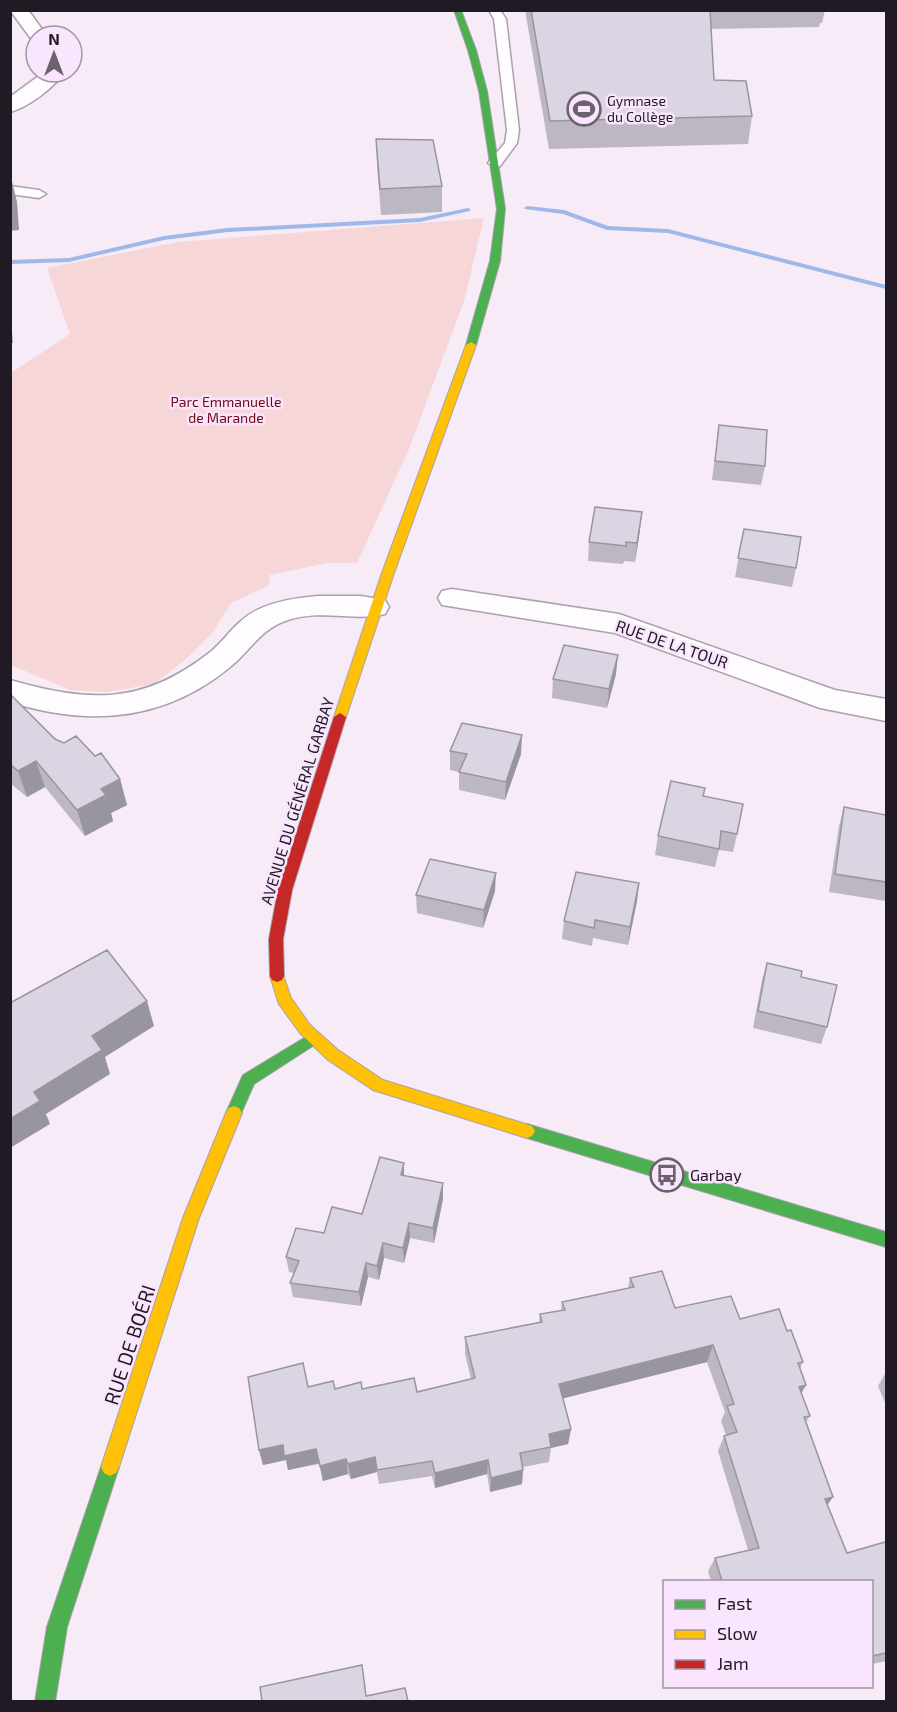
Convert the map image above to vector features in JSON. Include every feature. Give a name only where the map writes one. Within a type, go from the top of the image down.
[{"type":"main road","name":"AVENUE DU GÉNÉRAL GARBAY","points":[[459,12],[482,82],[495,163],[501,218],[496,261],[464,366],[375,607],[282,901],[277,935],[277,983],[286,1006],[314,1038],[340,1062],[378,1085],[886,1240]]},
{"type":"main road","name":"RUE DE BOÉRI","points":[[45,1701],[57,1627],[191,1218],[248,1080],[314,1038]]},
{"type":"street","points":[[18,10],[29,24]]},
{"type":"street","points":[[10,106],[43,84]]},
{"type":"street","name":"RUE DE LA TOUR","points":[[452,598],[619,624],[831,700],[886,710]]},
{"type":"street","points":[[10,690],[57,703],[96,709],[145,701],[185,685],[221,659],[260,620],[279,612],[306,606],[341,603],[375,607]]},
{"type":"lane","points":[[494,10],[500,19],[513,130],[511,143],[495,163]]},
{"type":"lane","points":[[10,190],[39,194]]},
{"type":"green space","name":"Parc Emmanuelle de Marande","points":[[484,218],[464,301],[409,449],[357,563],[327,563],[270,575],[268,586],[231,603],[213,632],[186,659],[154,684],[107,692],[70,690],[11,665],[11,373],[70,334],[47,268],[178,242]]},
{"type":"building","points":[[531,10],[710,10],[714,80],[746,81],[752,116],[550,121]]},
{"type":"building","points":[[376,139],[433,140],[442,186],[380,189]]},
{"type":"building","points":[[10,177],[13,205],[10,205]]},
{"type":"building","points":[[719,425],[767,430],[765,466],[715,461]]},
{"type":"building","points":[[595,507],[642,512],[637,543],[626,542],[626,546],[589,542]]},
{"type":"building","points":[[744,529],[801,537],[796,568],[738,558]]},
{"type":"building","points":[[564,645],[618,655],[609,689],[553,679]]},
{"type":"building","points":[[10,694],[55,739],[64,743],[76,736],[95,756],[101,753],[120,779],[101,789],[106,795],[77,810],[36,761],[18,771],[10,764]]},
{"type":"building","points":[[462,723],[522,735],[506,782],[459,772],[467,754],[450,751]]},
{"type":"building","points":[[671,781],[705,788],[703,796],[743,804],[737,834],[721,831],[719,849],[658,836]]},
{"type":"building","points":[[844,807],[886,815],[886,882],[835,874]]},
{"type":"building","points":[[430,859],[496,873],[484,910],[416,895]]},
{"type":"building","points":[[576,872],[639,883],[630,927],[595,920],[594,928],[564,921]]},
{"type":"building","points":[[107,950],[147,1001],[92,1036],[102,1050],[34,1092],[40,1101],[10,1119],[10,1003]]},
{"type":"building","points":[[767,963],[802,971],[801,977],[837,985],[827,1027],[758,1011]]},
{"type":"building","points":[[380,1157],[404,1163],[401,1175],[443,1183],[433,1228],[409,1223],[403,1248],[383,1243],[377,1266],[366,1263],[359,1292],[290,1283],[299,1261],[286,1257],[296,1228],[324,1233],[332,1207],[362,1214]]},
{"type":"building","points":[[662,1271],[675,1308],[731,1296],[740,1319],[779,1309],[787,1331],[791,1330],[803,1362],[798,1363],[806,1385],[799,1387],[810,1416],[804,1417],[833,1497],[825,1499],[847,1553],[885,1542],[886,1545],[886,1653],[873,1656],[873,1580],[722,1580],[715,1558],[759,1548],[724,1436],[737,1432],[727,1406],[734,1404],[713,1345],[559,1384],[571,1429],[549,1434],[551,1447],[520,1453],[523,1470],[491,1478],[488,1460],[435,1473],[432,1461],[377,1470],[375,1457],[348,1464],[346,1459],[320,1466],[316,1449],[284,1456],[283,1445],[259,1450],[248,1377],[303,1363],[308,1387],[333,1381],[335,1389],[361,1382],[362,1389],[414,1378],[417,1392],[475,1378],[465,1337],[542,1322],[540,1314],[565,1310],[562,1302],[634,1287],[630,1278]]},
{"type":"building","points":[[362,1665],[366,1696],[405,1688],[408,1701],[262,1701],[260,1687]]},
{"type":"waterway","points":[[527,208],[564,212],[607,228],[668,231],[886,287]]},
{"type":"waterway","points":[[10,262],[69,260],[164,238],[228,230],[420,220],[468,210]]},
{"type":"traffic: fast","points":[[457,10],[472,50],[483,91],[501,209],[495,261],[471,345]]},
{"type":"traffic: fast","points":[[234,1113],[248,1080],[314,1038]]},
{"type":"traffic: fast","points":[[527,1131],[886,1240]]},
{"type":"traffic: fast","points":[[45,1702],[57,1627],[110,1467]]},
{"type":"traffic: slow","points":[[340,717],[388,573],[471,345]]},
{"type":"traffic: slow","points":[[277,976],[284,1000],[305,1029],[333,1055],[378,1085],[527,1131]]},
{"type":"traffic: slow","points":[[110,1467],[191,1218],[234,1113]]},
{"type":"traffic: jam","points":[[277,976],[276,939],[285,890],[340,717]]},
{"type":"place","name":"Gymnase du Collège","points":[[584,109]]},
{"type":"place","name":"Garbay","points":[[667,1175]]}]
